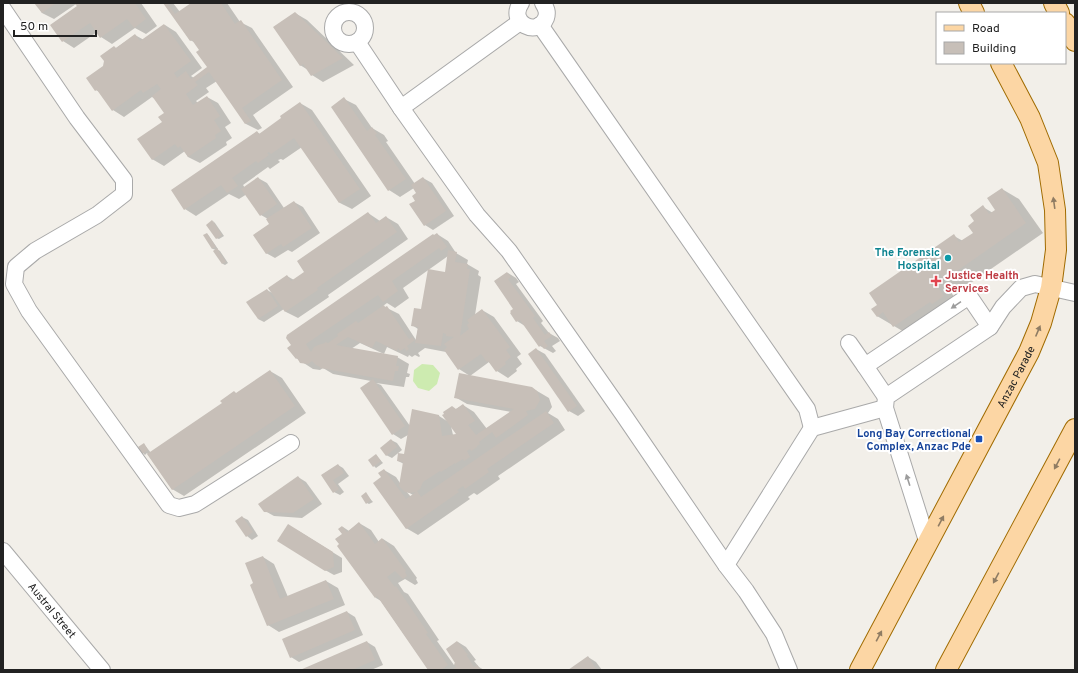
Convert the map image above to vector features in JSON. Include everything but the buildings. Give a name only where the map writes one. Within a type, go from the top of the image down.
[{"type":"main road","points":[[969,3],[974,12]]},
{"type":"main road","points":[[1054,3],[1058,12]]},
{"type":"main road","points":[[1066,25],[1075,41]]},
{"type":"main road","name":"Anzac Parade","points":[[860,670],[1029,352],[1041,323],[1051,288],[1056,250],[1055,210],[1048,163],[1030,118],[1002,64]]},
{"type":"main road","points":[[946,670],[1075,429]]},
{"type":"street","points":[[520,3],[517,13],[520,22],[533,28],[540,25],[547,16],[547,10],[543,3]]},
{"type":"street","points":[[3,9],[77,118],[124,180],[124,194],[97,215],[35,252],[16,267],[14,284],[29,311],[169,505],[179,508],[196,504],[291,443]]},
{"type":"street","points":[[339,9],[345,13],[355,13],[362,20],[364,24],[364,34],[357,42],[341,42],[334,34],[334,23],[339,9]]},
{"type":"street","points":[[401,108],[520,22]]},
{"type":"street","points":[[540,25],[807,409],[812,428]]},
{"type":"street","points":[[357,42],[401,108],[477,215],[509,251],[628,421],[726,565],[746,591],[774,634],[789,670]]},
{"type":"street","points":[[726,565],[812,428],[886,403],[990,327],[1003,307],[1021,288],[1035,284],[1075,293]]},
{"type":"street","points":[[865,366],[969,296],[990,327]]},
{"type":"street","points":[[849,343],[865,366],[886,403],[928,544]]},
{"type":"street","name":"Austral Street","points":[[3,551],[102,670]]},
{"type":"green space","points":[[422,364],[433,365],[440,373],[437,384],[429,391],[418,388],[413,381],[414,370]]},
{"type":"place","name":"The Forensic Hospital","points":[[948,258]]},
{"type":"place","name":"Justice Health Services","points":[[936,281]]},
{"type":"place","name":"Long Bay Correctional Complex, Anzac Pde","points":[[979,439]]}]
